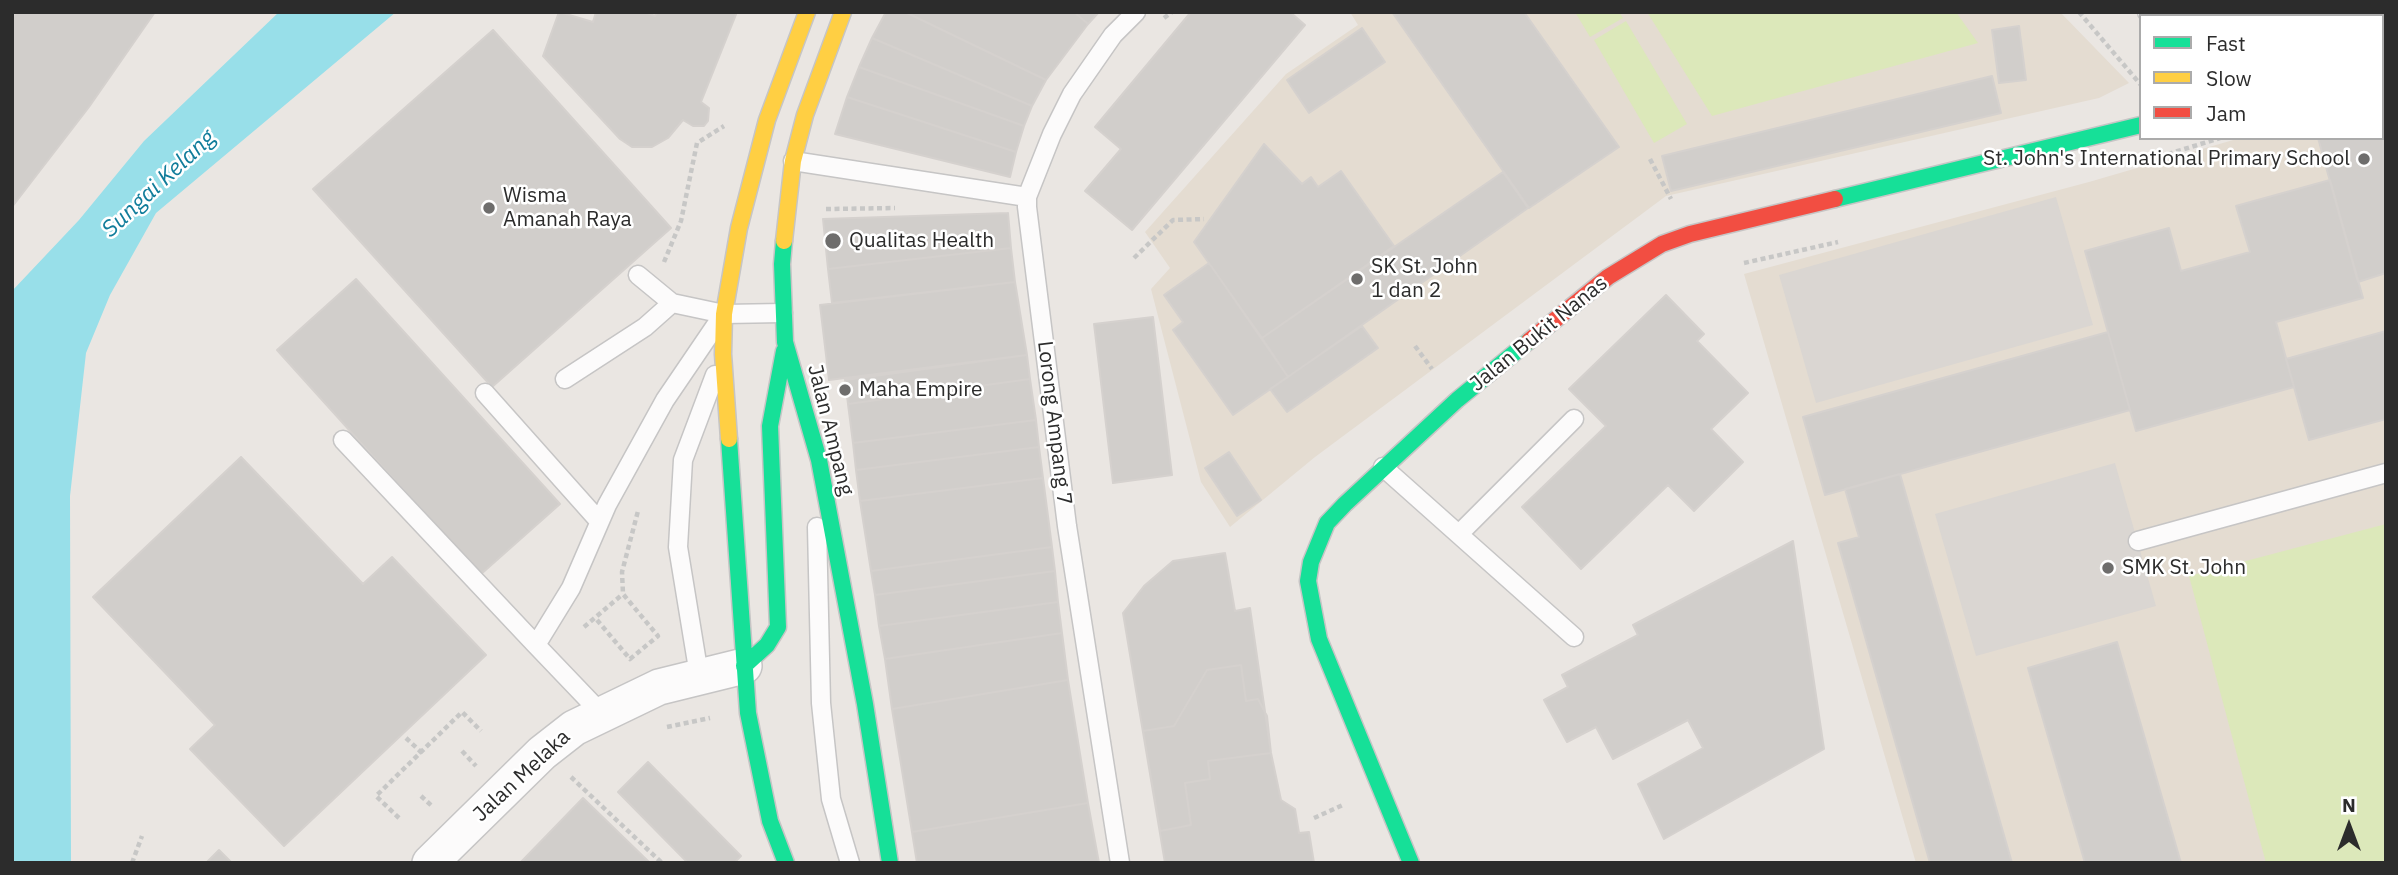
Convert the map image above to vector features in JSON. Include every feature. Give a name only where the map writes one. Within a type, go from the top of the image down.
[{"type":"street","points":[[786,863],[770,821],[755,758],[744,666],[723,354],[724,314],[739,228],[767,120],[807,12]]},
{"type":"street","name":"Jalan Ampang","points":[[843,12],[809,103],[793,161],[782,264],[783,313],[785,342],[819,460],[865,704],[890,863]]},
{"type":"street","name":"Jalan Bukit Nanas","points":[[1411,863],[1319,639],[1308,581],[1317,542],[1327,523],[1383,467],[1457,400],[1608,277],[1662,244],[1690,234],[2139,125]]},
{"type":"street","points":[[744,666],[767,645],[778,627],[770,426],[785,342]]},
{"type":"street","name":"Jalan Melaka","points":[[430,863],[542,753],[574,728],[659,687],[744,666]]},
{"type":"lane","name":"Lorong Ampang 7","points":[[1120,863],[1104,813],[1027,197],[1052,134],[1073,93],[1113,35],[1136,12]]},
{"type":"lane","points":[[793,161],[1027,197]]},
{"type":"lane","points":[[638,275],[672,303],[724,314],[783,313]]},
{"type":"lane","points":[[565,379],[645,327],[672,303]]},
{"type":"lane","points":[[536,645],[570,589],[599,521],[665,400],[724,314]]},
{"type":"lane","points":[[699,675],[678,547],[683,460],[723,354]]},
{"type":"lane","points":[[485,393],[599,521]]},
{"type":"lane","points":[[1459,534],[1574,419]]},
{"type":"lane","points":[[343,440],[601,713]]},
{"type":"lane","points":[[819,460],[816,572],[821,703],[831,799],[850,863]]},
{"type":"lane","points":[[1383,467],[1574,637]]},
{"type":"lane","points":[[2138,541],[2386,473]]},
{"type":"path","points":[[2079,12],[2139,83]]},
{"type":"path","points":[[653,289],[681,221],[697,143],[726,125]]},
{"type":"path","points":[[1650,159],[1677,209]]},
{"type":"path","points":[[1134,258],[1173,220],[1204,219]]},
{"type":"path","points":[[584,627],[597,620],[623,594],[658,636],[630,659],[597,620]]},
{"type":"path","points":[[398,818],[376,796],[462,712],[481,731]]},
{"type":"path","points":[[406,738],[422,753]]},
{"type":"path","points":[[542,753],[662,863]]},
{"type":"path","points":[[132,863],[142,836]]},
{"type":"shaded area","name":"SK St. John 1 dan 2","points":[[1350,12],[2060,12],[2129,83],[2099,98],[1666,196],[1315,457],[1230,527],[1201,482],[1151,289],[1170,268],[1145,232],[1286,74],[1358,25]]},
{"type":"shaded area","name":"SMK St. John","points":[[2384,86],[2386,863],[1916,863],[1744,274],[2089,182],[2233,140],[2384,140]]},
{"type":"shaded area","points":[[2056,197],[2093,325],[1816,403],[1779,275]]},
{"type":"shaded area","points":[[2115,463],[2156,606],[1976,656],[1935,514]]},
{"type":"green space","points":[[1575,12],[1619,12],[1623,18],[1590,37]]},
{"type":"green space","points":[[1647,12],[1956,12],[1978,43],[1712,116]]},
{"type":"green space","points":[[1626,21],[1687,124],[1654,143],[1594,40]]},
{"type":"green space","points":[[2386,524],[2386,863],[2266,863],[2189,576]]},
{"type":"water","name":"Sungai Kelang","points":[[279,12],[396,12],[156,213],[110,295],[86,353],[70,496],[71,863],[12,863],[12,291],[79,220],[144,141]]},
{"type":"building","points":[[17,12],[155,12],[89,107],[12,207],[12,19]]},
{"type":"building","points":[[559,12],[593,22],[596,12],[645,12],[655,16],[657,12],[737,12],[701,102],[709,108],[708,121],[704,126],[693,126],[683,120],[668,138],[652,147],[632,147],[620,139],[543,56]]},
{"type":"building","points":[[886,12],[905,12],[1046,80],[1032,106],[872,38]]},
{"type":"building","points":[[905,12],[1074,12],[1088,24],[1046,80]]},
{"type":"building","points":[[1074,12],[1099,12],[1088,24]]},
{"type":"building","points":[[1191,12],[1290,12],[1305,25],[1132,230],[1085,191],[1121,149],[1095,127]]},
{"type":"building","points":[[1392,12],[1524,12],[1619,147],[1529,208]]},
{"type":"building","points":[[2019,26],[2026,80],[1999,83],[1992,30]]},
{"type":"building","points":[[1362,28],[1385,62],[1309,113],[1287,80]]},
{"type":"building","points":[[493,30],[671,228],[492,387],[313,189]]},
{"type":"building","points":[[872,38],[1032,106],[1024,126],[859,67]]},
{"type":"building","points":[[859,67],[1024,126],[1016,152],[847,97]]},
{"type":"building","points":[[1992,76],[2001,113],[1671,191],[1662,156]]},
{"type":"building","points":[[847,97],[1016,152],[1010,177],[835,134]]},
{"type":"building","points":[[2384,112],[2386,273],[2358,282],[2319,140],[2384,140]]},
{"type":"building","points":[[1264,144],[1302,184],[1311,177],[1318,187],[1341,171],[1394,246],[1262,338],[1194,242]]},
{"type":"building","points":[[1503,172],[1528,208],[1288,377],[1262,338]]},
{"type":"building","points":[[2330,180],[2363,298],[2276,322],[2294,387],[2136,431],[2085,251],[2169,228],[2181,271],[2250,252],[2236,206]]},
{"type":"building","points":[[1008,213],[1011,248],[828,269],[823,219]]},
{"type":"building","points":[[1011,248],[1015,282],[832,303],[828,269]]},
{"type":"building","points":[[1209,263],[1288,377],[1233,415],[1173,330],[1183,322],[1164,295]]},
{"type":"building","points":[[356,279],[560,504],[480,575],[277,350]]},
{"type":"building","points":[[1015,282],[1027,355],[829,380],[820,305]]},
{"type":"building","points":[[1666,295],[1704,334],[1697,341],[1748,393],[1711,429],[1743,462],[1694,511],[1668,485],[1581,569],[1522,507],[1606,426],[1569,389]]},
{"type":"building","points":[[1153,317],[1172,475],[1113,483],[1094,324]]},
{"type":"building","points":[[1362,326],[1378,348],[1287,412],[1270,389]]},
{"type":"building","points":[[2386,331],[2386,419],[2309,440],[2286,359]]},
{"type":"building","points":[[2108,332],[2130,410],[1825,495],[1803,417]]},
{"type":"building","points":[[1027,355],[1030,379],[848,404],[845,380]]},
{"type":"building","points":[[1030,379],[1036,420],[853,443],[848,404]]},
{"type":"building","points":[[1036,420],[1039,447],[856,470],[853,443]]},
{"type":"building","points":[[1039,447],[1043,478],[860,501],[856,470]]},
{"type":"building","points":[[1229,452],[1261,500],[1237,516],[1205,468]]},
{"type":"building","points":[[241,457],[363,584],[392,557],[486,655],[284,846],[190,749],[215,725],[93,597]]},
{"type":"building","points":[[1900,474],[2012,863],[1930,863],[1838,543],[1859,537],[1845,489]]},
{"type":"building","points":[[1043,478],[1052,547],[871,571],[860,501]]},
{"type":"building","points":[[1793,541],[1824,749],[1664,839],[1638,784],[1703,748],[1688,720],[1613,759],[1596,727],[1567,742],[1544,700],[1568,687],[1562,675],[1638,635],[1633,625]]},
{"type":"building","points":[[1052,547],[1055,571],[875,595],[871,571]]},
{"type":"building","points":[[1225,553],[1235,611],[1250,608],[1271,753],[1281,800],[1295,809],[1299,833],[1309,832],[1314,863],[1165,863],[1123,613],[1144,586],[1173,561]]},
{"type":"building","points":[[1055,571],[1058,602],[879,626],[875,595]]},
{"type":"building","points":[[1058,602],[1062,633],[885,659],[879,626]]},
{"type":"building","points":[[1062,633],[1068,680],[892,709],[885,659]]},
{"type":"building","points":[[2117,642],[2181,863],[2085,863],[2028,668]]},
{"type":"building","points":[[1241,665],[1246,701],[1258,699],[1267,716],[1271,753],[1208,761],[1210,779],[1185,783],[1191,825],[1160,831],[1143,731],[1174,726],[1207,670]]},
{"type":"building","points":[[1241,665],[1246,701],[1258,699],[1267,716],[1271,753],[1208,761],[1210,779],[1185,783],[1191,825],[1160,831],[1143,731],[1174,726],[1207,670]]},
{"type":"building","points":[[1068,680],[1088,803],[912,832],[892,709]]},
{"type":"building","points":[[648,762],[741,856],[734,863],[688,863],[618,792]]},
{"type":"building","points":[[583,798],[650,863],[520,863]]},
{"type":"building","points":[[1088,803],[1099,863],[917,863],[912,832]]},
{"type":"building","points":[[219,850],[232,863],[206,863]]},
{"type":"traffic: fast","points":[[1835,199],[2139,125]]},
{"type":"traffic: fast","points":[[784,241],[782,264],[785,342],[819,460],[865,704],[890,863]]},
{"type":"traffic: fast","points":[[1411,863],[1319,639],[1308,581],[1311,562],[1327,523],[1345,504],[1457,400],[1529,341]]},
{"type":"traffic: fast","points":[[744,666],[767,645],[778,627],[770,426],[784,351]]},
{"type":"traffic: fast","points":[[729,439],[748,713],[770,821],[786,863]]},
{"type":"traffic: slow","points":[[729,439],[723,354],[724,314],[739,228],[767,120],[807,12]]},
{"type":"traffic: slow","points":[[784,241],[793,161],[805,115],[843,12]]},
{"type":"traffic: jam","points":[[1529,341],[1608,277],[1662,244],[1690,234],[1835,199]]},
{"type":"place","name":"St. John's International Primary School","points":[[2364,159]]},
{"type":"place","name":"Wisma Amanah Raya","points":[[489,208]]},
{"type":"place","name":"Qualitas Health","points":[[833,241]]},
{"type":"place","name":"SK St. John 1 dan 2","points":[[1357,279]]},
{"type":"place","name":"Maha Empire","points":[[845,390]]},
{"type":"place","name":"SMK St. John","points":[[2108,568]]}]
